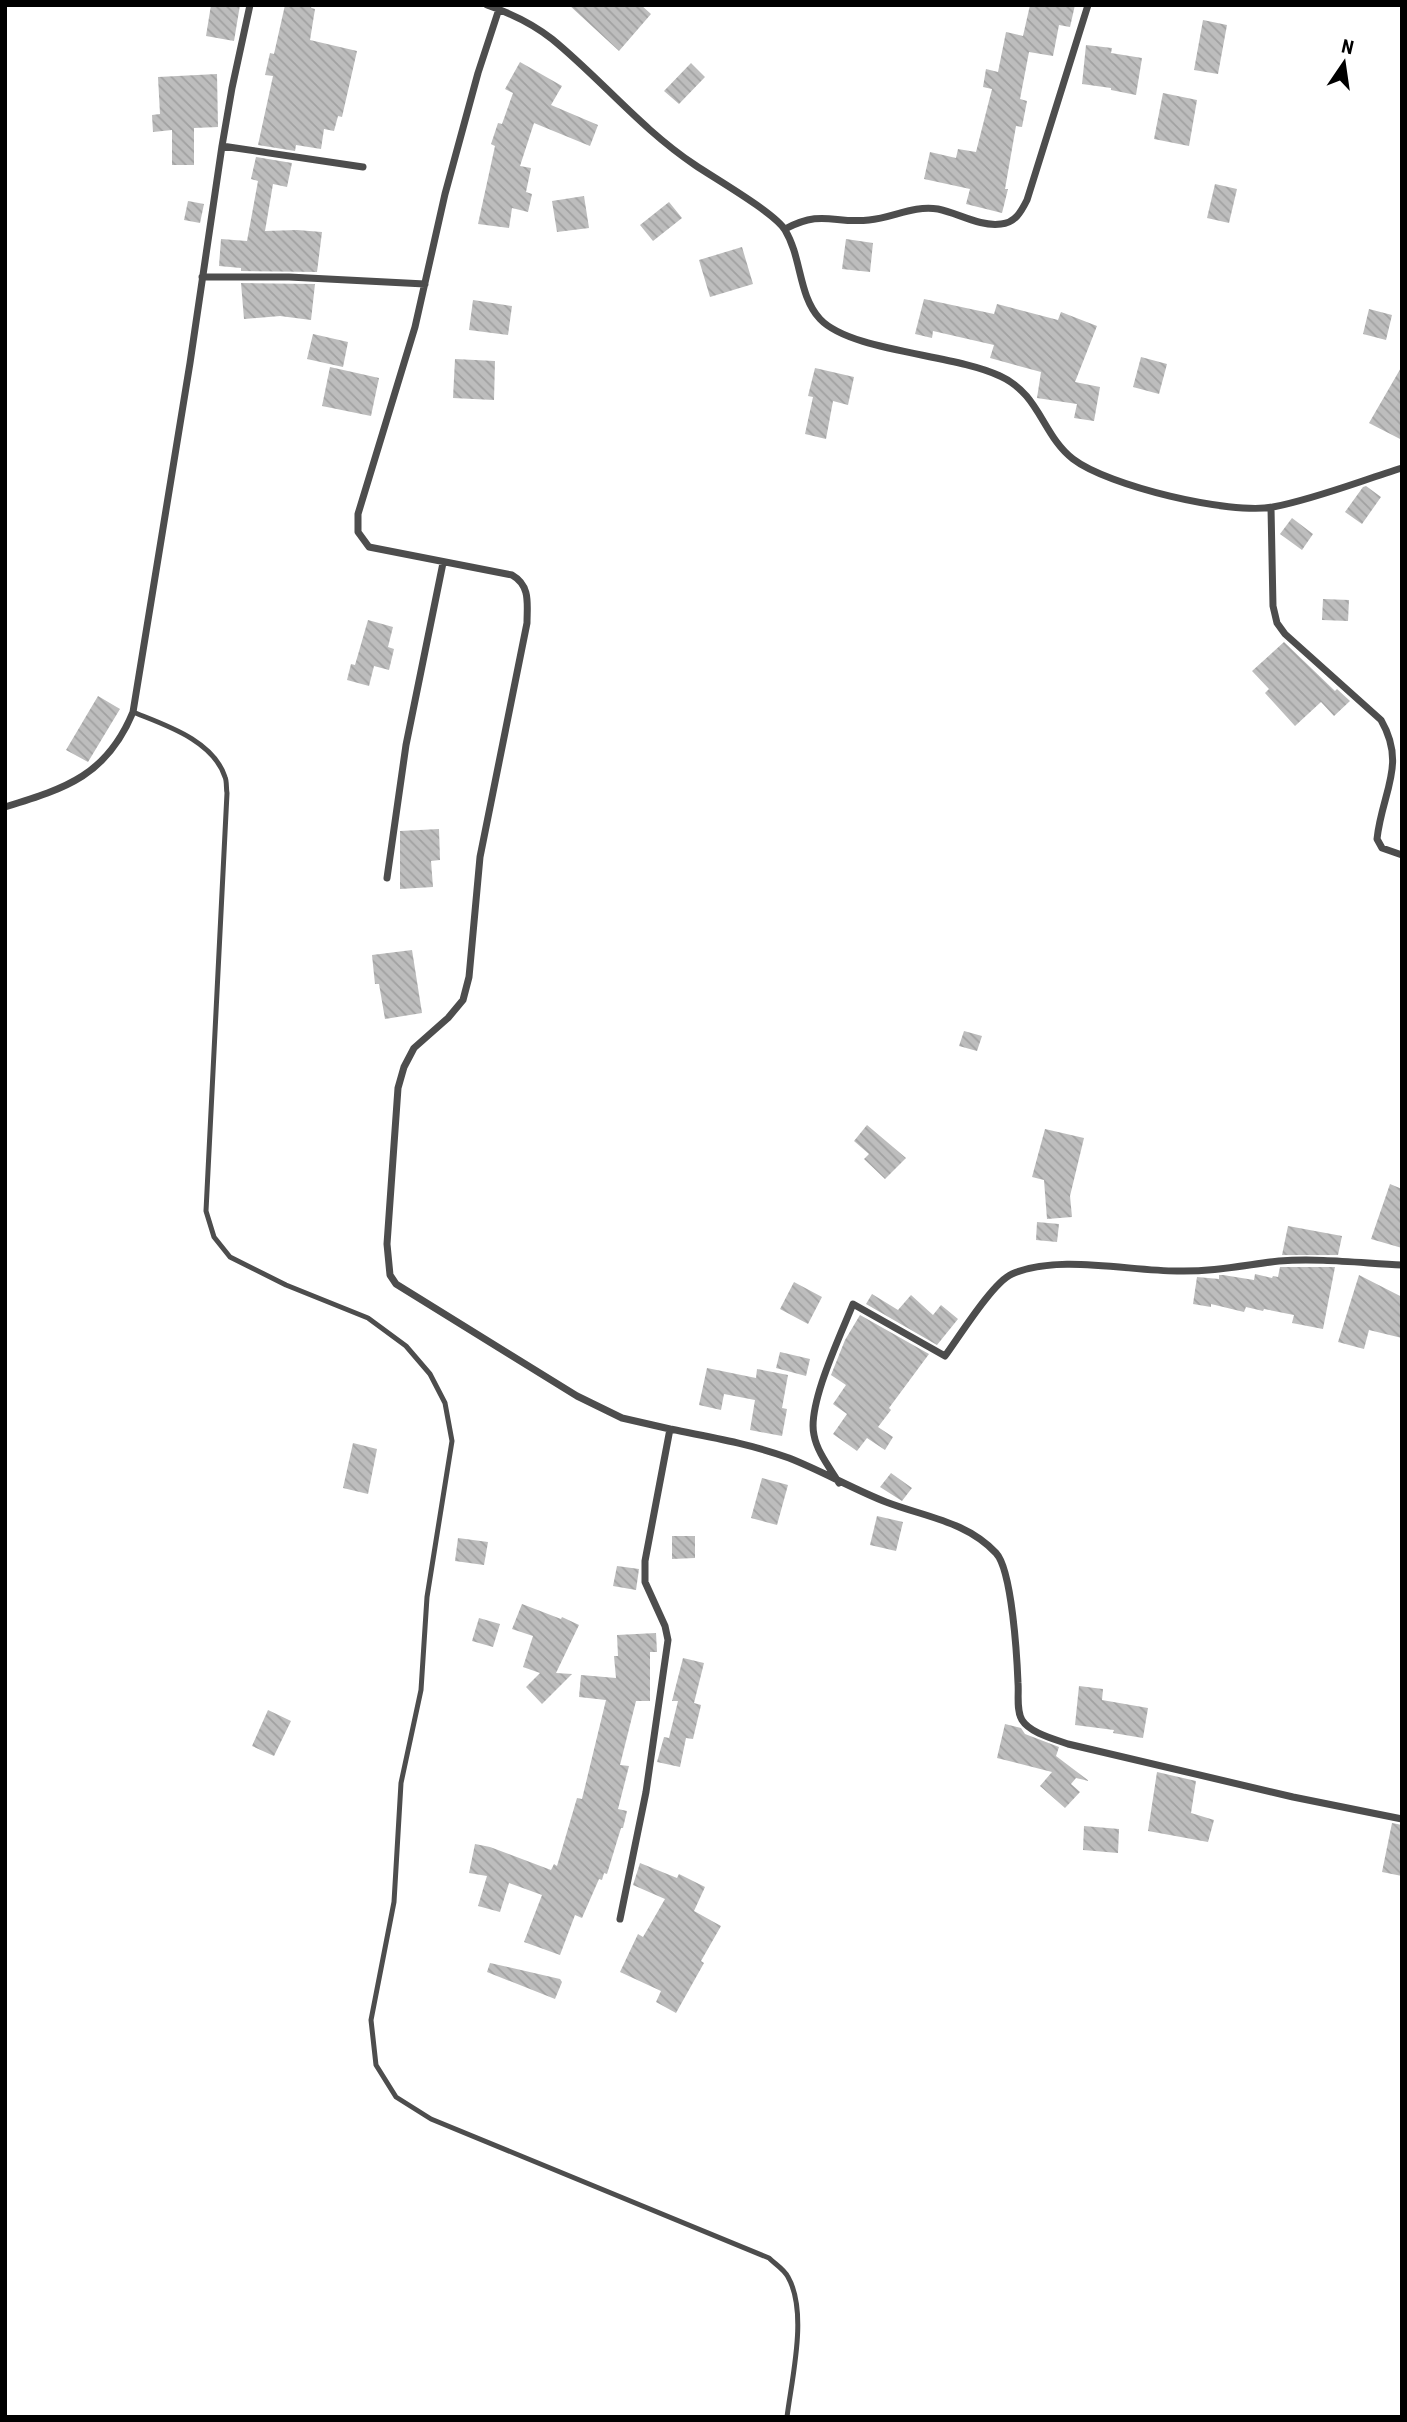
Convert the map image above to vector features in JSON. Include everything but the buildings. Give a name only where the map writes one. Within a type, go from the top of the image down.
[{"type":"street","points":[[5,807],[63,787],[97,766],[112,752],[124,734],[133,712],[222,146],[250,5]]},
{"type":"street","points":[[487,5],[528,23],[551,38],[645,128],[681,156],[761,209],[785,229],[797,259],[805,292],[822,321],[840,332],[886,347],[973,365],[1002,376],[1032,399],[1059,443],[1074,459],[1100,472],[1185,500],[1245,509],[1271,508],[1402,468]]},
{"type":"street","points":[[785,229],[802,220],[819,217],[866,221],[924,208],[1001,224],[1019,215],[1027,200],[1088,5]]},
{"type":"street","points":[[499,9],[470,100],[415,327],[358,514],[358,532],[369,547],[512,575],[520,580],[527,592],[527,623],[480,857],[469,977],[463,1000],[448,1018],[414,1048],[404,1067],[398,1088],[387,1244],[390,1275],[396,1284],[405,1290],[577,1396],[622,1418],[747,1444],[790,1459],[890,1504],[948,1522],[975,1534],[999,1555],[1008,1584],[1017,1661],[1019,1713],[1022,1722],[1034,1730],[1068,1744],[1293,1797],[1402,1819]]},
{"type":"street","points":[[222,146],[363,167]]},
{"type":"street","points":[[202,277],[289,277],[425,284]]},
{"type":"street","points":[[1271,508],[1273,606],[1277,623],[1285,634],[1381,720],[1393,734],[1399,765],[1377,839],[1382,848],[1402,855]]},
{"type":"street","points":[[387,878],[406,745],[443,563]]},
{"type":"street","points":[[839,1483],[818,1448],[813,1433],[813,1412],[853,1304],[945,1356],[997,1285],[1010,1274],[1032,1268],[1054,1265],[1098,1266],[1176,1272],[1216,1270],[1280,1261],[1402,1265]]},
{"type":"street","points":[[620,1919],[646,1792],[665,1673],[668,1640],[665,1626],[645,1582],[645,1561],[670,1429]]},
{"type":"lane","points":[[133,712],[184,733],[209,752],[225,777],[227,793],[206,1211],[214,1237],[230,1257],[253,1270],[368,1318],[406,1346],[430,1374],[444,1403],[452,1441],[427,1597],[421,1690],[401,1783],[394,1902],[371,2020],[376,2065],[396,2097],[431,2119],[769,2258],[787,2274],[796,2293],[799,2319],[787,2417]]}]
